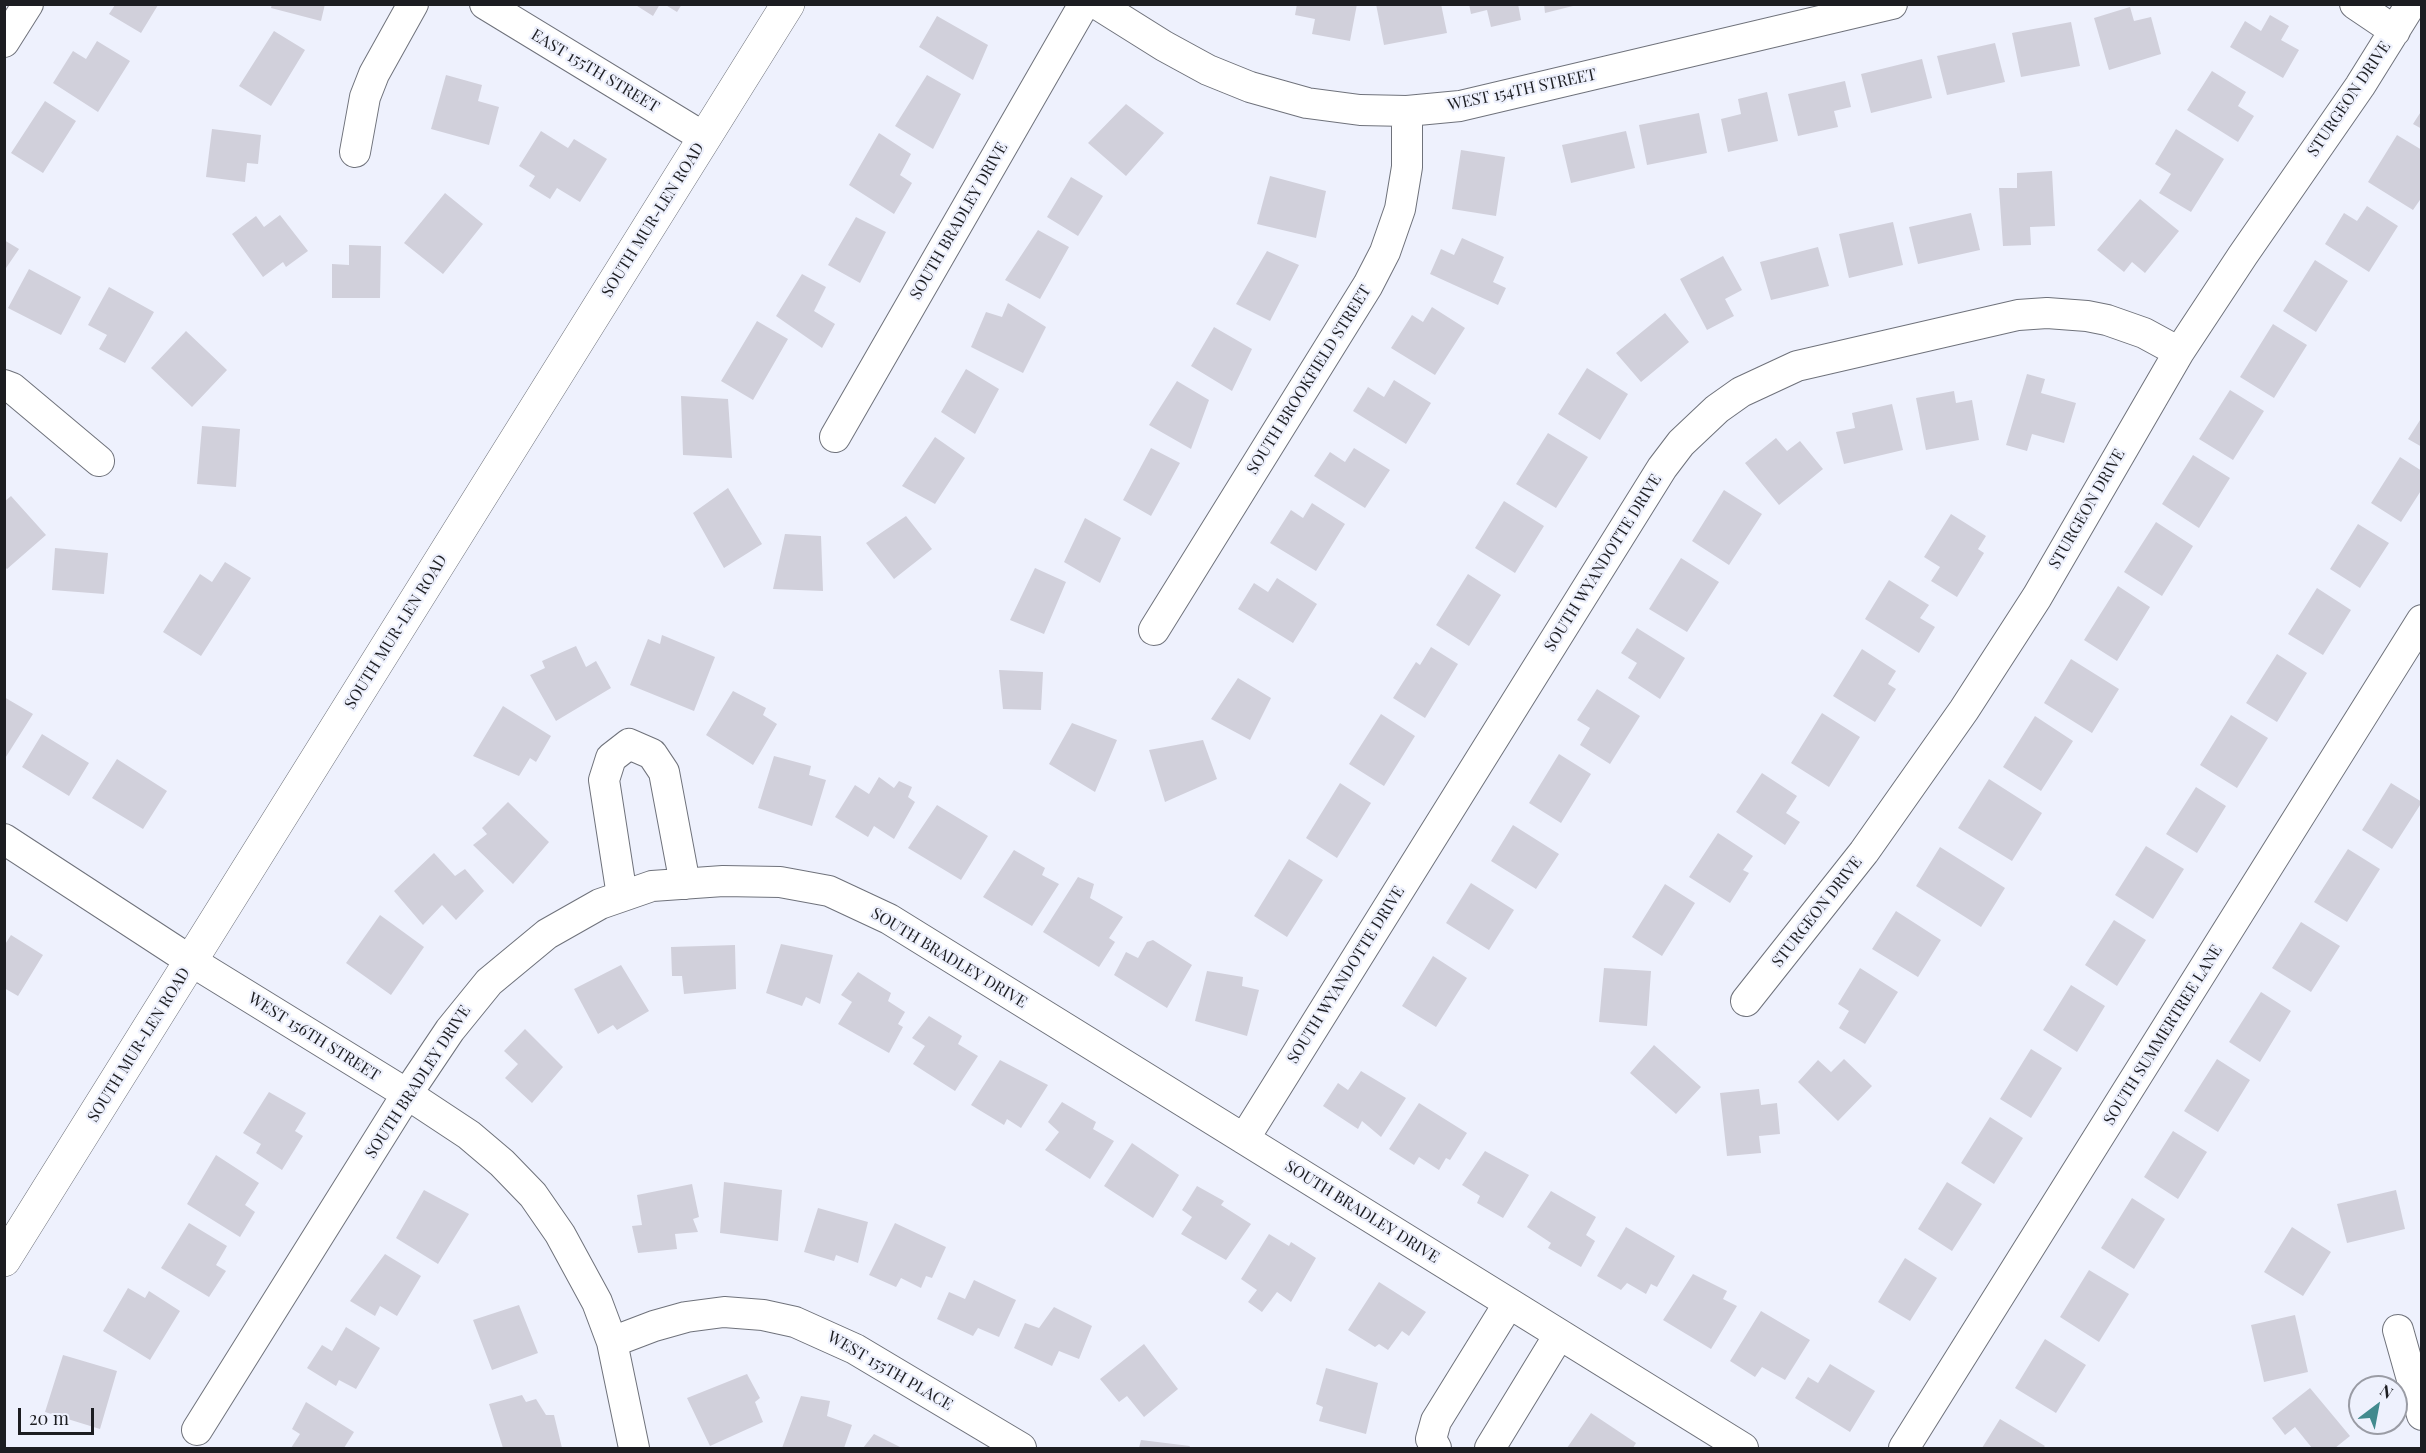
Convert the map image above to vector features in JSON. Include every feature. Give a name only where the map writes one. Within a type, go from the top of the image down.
[{"type":"main road","name":"SOUTH MUR-LEN ROAD","points":[[4,1260],[788,4]]},
{"type":"street","points":[[4,42],[28,4]]},
{"type":"street","points":[[355,152],[365,98],[374,74],[413,4]]},
{"type":"street","name":"EAST 155TH STREET","points":[[485,4],[705,138]]},
{"type":"street","name":"SOUTH BRADLEY DRIVE","points":[[835,437],[1084,4]]},
{"type":"street","name":"WEST 154TH STREET","points":[[1097,4],[1199,65],[1250,87],[1307,103],[1360,110],[1407,111],[1460,106],[1892,4]]},
{"type":"street","points":[[2355,4],[2395,30]]},
{"type":"street","name":"STURGEON DRIVE","points":[[1746,1001],[1864,852],[1964,710],[2037,597],[2179,352],[2360,86],[2412,4]]},
{"type":"street","name":"SOUTH BROOKFIELD STREET","points":[[1154,630],[1368,285],[1385,252],[1401,208],[1407,167],[1407,111]]},
{"type":"street","name":"SOUTH WYANDOTTE DRIVE","points":[[1244,1139],[1662,468],[1681,443],[1717,409],[1741,392],[1797,366],[2018,315],[2047,312],[2087,315],[2144,333],[2179,352]]},
{"type":"street","points":[[4,385],[12,388],[99,461]]},
{"type":"street","name":"SOUTH SUMMERTREE LANE","points":[[1904,1449],[2421,620]]},
{"type":"street","points":[[622,896],[604,780],[611,758],[629,744],[652,754],[664,772],[685,884]]},
{"type":"street","name":"WEST 156TH STREET","points":[[4,839],[191,961],[407,1094],[469,1135],[533,1195],[560,1234],[591,1292],[612,1342],[634,1449]]},
{"type":"street","name":"SOUTH BRADLEY DRIVE","points":[[197,1430],[407,1094],[450,1030],[489,982],[547,934],[600,904],[652,886],[723,881],[780,882],[829,891],[889,919],[1743,1449]]},
{"type":"street","points":[[1436,1449],[1431,1438],[1436,1421],[1509,1303]]},
{"type":"street","name":"WEST 155TH PLACE","points":[[612,1342],[686,1317],[724,1312],[763,1315],[795,1322],[855,1349],[1021,1449]]},
{"type":"street","points":[[2398,1330],[2421,1415]]},
{"type":"street","points":[[1490,1449],[1559,1335]]},
{"type":"building","points":[[272,4],[325,4],[321,21],[271,8]]},
{"type":"building","points":[[634,4],[660,4],[653,16]]},
{"type":"building","points":[[664,4],[682,4],[677,12]]},
{"type":"building","points":[[1297,4],[1357,4],[1350,41],[1312,34],[1315,19],[1295,15]]},
{"type":"building","points":[[1376,4],[1441,4],[1447,33],[1384,45]]},
{"type":"building","points":[[1469,4],[1518,4],[1521,20],[1491,27],[1487,10],[1471,14]]},
{"type":"building","points":[[1544,4],[1577,4],[1577,5],[1545,13]]},
{"type":"building","points":[[115,5],[158,5],[141,33],[109,14]]},
{"type":"building","points":[[2130,7],[2134,21],[2151,17],[2161,54],[2109,70],[2094,18]]},
{"type":"building","points":[[2270,15],[2289,26],[2281,40],[2299,50],[2283,78],[2230,47],[2245,21],[2261,31]]},
{"type":"building","points":[[937,16],[988,45],[973,80],[919,47]]},
{"type":"building","points":[[2071,22],[2080,66],[2021,77],[2012,33]]},
{"type":"building","points":[[274,31],[305,50],[271,106],[239,86]]},
{"type":"building","points":[[97,41],[130,61],[98,112],[53,83],[73,51],[86,59]]},
{"type":"building","points":[[1995,43],[2005,82],[1947,95],[1937,56]]},
{"type":"building","points":[[1922,59],[1932,98],[1871,113],[1861,74]]},
{"type":"building","points":[[2212,71],[2246,92],[2238,106],[2254,116],[2238,142],[2187,110]]},
{"type":"building","points":[[446,75],[482,85],[478,101],[499,107],[489,145],[431,129]]},
{"type":"building","points":[[927,75],[961,94],[933,149],[895,126]]},
{"type":"building","points":[[1845,81],[1851,107],[1834,111],[1838,127],[1798,136],[1788,94]]},
{"type":"building","points":[[1767,92],[1778,141],[1728,152],[1721,119],[1741,114],[1738,99]]},
{"type":"building","points":[[45,101],[76,121],[43,173],[11,153]]},
{"type":"building","points":[[1126,104],[1164,133],[1126,176],[1088,143]]},
{"type":"building","points":[[2422,110],[2422,129],[2413,124]]},
{"type":"building","points":[[1699,113],[1707,153],[1647,165],[1639,125]]},
{"type":"building","points":[[212,129],[261,135],[258,164],[247,163],[245,182],[206,177]]},
{"type":"building","points":[[2176,129],[2224,159],[2191,212],[2159,193],[2171,174],[2155,164]]},
{"type":"building","points":[[541,131],[568,148],[574,139],[607,159],[580,202],[557,188],[550,199],[529,186],[535,176],[519,166]]},
{"type":"building","points":[[1626,131],[1635,168],[1571,183],[1562,145]]},
{"type":"building","points":[[879,133],[911,154],[900,175],[912,183],[894,214],[849,185]]},
{"type":"building","points":[[2397,135],[2422,150],[2422,197],[2413,210],[2368,182]]},
{"type":"building","points":[[1461,150],[1505,157],[1496,216],[1452,209]]},
{"type":"building","points":[[2052,171],[2055,226],[2030,227],[2031,245],[2003,246],[1999,188],[2017,188],[2017,173]]},
{"type":"building","points":[[1270,176],[1326,191],[1316,238],[1257,224]]},
{"type":"building","points":[[1071,177],[1103,196],[1078,236],[1047,217]]},
{"type":"building","points":[[445,193],[483,224],[443,274],[404,243]]},
{"type":"building","points":[[2140,199],[2179,231],[2145,273],[2132,262],[2124,272],[2097,250]]},
{"type":"building","points":[[2367,206],[2398,226],[2369,272],[2325,244],[2344,213],[2357,221]]},
{"type":"building","points":[[1971,213],[1980,250],[1918,264],[1909,227]]},
{"type":"building","points":[[280,215],[308,251],[286,267],[283,262],[263,277],[232,234],[256,216],[264,227]]},
{"type":"building","points":[[856,217],[886,232],[860,283],[828,265]]},
{"type":"building","points":[[1893,222],[1903,265],[1849,278],[1839,234]]},
{"type":"building","points":[[1038,230],[1069,247],[1040,299],[1005,280]]},
{"type":"building","points":[[1462,238],[1504,257],[1493,282],[1506,288],[1498,305],[1430,274],[1441,249],[1454,255]]},
{"type":"building","points":[[4,240],[19,249],[4,271]]},
{"type":"building","points":[[349,245],[381,246],[380,298],[332,298],[332,264],[349,265]]},
{"type":"building","points":[[1818,247],[1829,286],[1771,300],[1760,262]]},
{"type":"building","points":[[1267,251],[1299,265],[1270,321],[1236,304]]},
{"type":"building","points":[[1723,256],[1742,290],[1725,299],[1734,316],[1707,330],[1680,279]]},
{"type":"building","points":[[2315,260],[2348,281],[2316,332],[2283,311]]},
{"type":"building","points":[[29,269],[81,297],[61,335],[8,308]]},
{"type":"building","points":[[802,274],[826,287],[814,311],[835,324],[822,348],[776,316]]},
{"type":"building","points":[[109,287],[154,312],[125,363],[99,349],[107,335],[88,325]]},
{"type":"building","points":[[1008,303],[1046,327],[1023,373],[971,347],[986,312],[1002,317]]},
{"type":"building","points":[[1432,307],[1465,328],[1435,375],[1391,348],[1412,315],[1423,322]]},
{"type":"building","points":[[1665,313],[1689,342],[1641,382],[1616,353]]},
{"type":"building","points":[[757,321],[788,339],[753,400],[721,381]]},
{"type":"building","points":[[2273,324],[2307,345],[2274,398],[2240,377]]},
{"type":"building","points":[[1214,327],[1252,349],[1232,391],[1191,366]]},
{"type":"building","points":[[186,331],[227,370],[192,407],[151,368]]},
{"type":"building","points":[[1587,368],[1628,394],[1600,440],[1558,414]]},
{"type":"building","points":[[966,369],[999,389],[975,434],[941,412]]},
{"type":"building","points":[[2027,374],[2045,379],[2041,393],[2076,403],[2064,443],[2032,434],[2027,451],[2006,445]]},
{"type":"building","points":[[1394,380],[1431,403],[1406,444],[1353,411],[1368,387],[1384,397]]},
{"type":"building","points":[[1177,381],[1209,400],[1191,449],[1149,425]]},
{"type":"building","points":[[2230,390],[2264,411],[2233,460],[2199,439]]},
{"type":"building","points":[[1954,391],[1956,403],[1972,400],[1979,440],[1926,450],[1916,398]]},
{"type":"building","points":[[681,396],[728,399],[732,458],[683,455]]},
{"type":"building","points":[[1892,404],[1903,450],[1844,464],[1836,432],[1855,428],[1852,413]]},
{"type":"building","points":[[2422,417],[2422,447],[2408,439]]},
{"type":"building","points":[[202,426],[240,429],[236,487],[197,484]]},
{"type":"building","points":[[1548,433],[1588,457],[1556,508],[1516,484]]},
{"type":"building","points":[[935,437],[965,458],[935,504],[902,486]]},
{"type":"building","points":[[1776,438],[1787,451],[1800,441],[1823,469],[1779,505],[1745,463]]},
{"type":"building","points":[[1151,448],[1180,463],[1151,516],[1123,500]]},
{"type":"building","points":[[1354,448],[1390,470],[1365,508],[1314,476],[1330,452],[1345,462]]},
{"type":"building","points":[[2193,455],[2230,478],[2199,528],[2162,504]]},
{"type":"building","points":[[2400,457],[2422,471],[2422,489],[2401,522],[2371,503]]},
{"type":"building","points":[[728,488],[762,544],[724,568],[693,513]]},
{"type":"building","points":[[1724,490],[1762,514],[1729,565],[1692,541]]},
{"type":"building","points":[[11,496],[46,535],[7,569],[4,566],[4,502]]},
{"type":"building","points":[[1504,501],[1544,526],[1515,573],[1475,548]]},
{"type":"building","points":[[1312,503],[1345,524],[1316,571],[1270,543],[1291,510],[1303,518]]},
{"type":"building","points":[[1951,514],[1986,536],[1978,549],[1984,553],[1957,597],[1931,581],[1940,567],[1924,557]]},
{"type":"building","points":[[906,516],[932,549],[894,579],[866,543]]},
{"type":"building","points":[[1085,518],[1121,538],[1100,583],[1064,562]]},
{"type":"building","points":[[2156,522],[2193,546],[2162,596],[2124,572]]},
{"type":"building","points":[[2358,524],[2389,543],[2360,588],[2330,569]]},
{"type":"building","points":[[785,534],[821,536],[823,591],[773,589]]},
{"type":"building","points":[[55,548],[108,553],[104,594],[52,590]]},
{"type":"building","points":[[1681,558],[1719,582],[1687,632],[1649,609]]},
{"type":"building","points":[[225,562],[251,578],[201,656],[163,632],[200,574],[212,582]]},
{"type":"building","points":[[1035,568],[1066,582],[1044,634],[1010,620]]},
{"type":"building","points":[[1468,574],[1501,595],[1469,646],[1436,625]]},
{"type":"building","points":[[1277,578],[1317,604],[1293,643],[1238,609],[1254,583],[1268,592]]},
{"type":"building","points":[[1889,580],[1929,605],[1920,618],[1935,627],[1919,653],[1865,619]]},
{"type":"building","points":[[2118,586],[2150,607],[2117,661],[2084,640]]},
{"type":"building","points":[[2317,588],[2351,610],[2323,655],[2288,634]]},
{"type":"building","points":[[1637,628],[1685,658],[1660,699],[1628,678],[1637,663],[1621,653]]},
{"type":"building","points":[[662,635],[715,657],[694,711],[630,685],[648,639],[660,644]]},
{"type":"building","points":[[576,646],[586,667],[596,661],[611,688],[556,721],[530,675],[545,668],[542,661]]},
{"type":"building","points":[[1431,647],[1458,664],[1425,718],[1393,698],[1416,662],[1420,665]]},
{"type":"building","points":[[1862,649],[1896,671],[1888,684],[1896,689],[1875,722],[1833,696]]},
{"type":"building","points":[[2277,654],[2307,673],[2277,722],[2246,703]]},
{"type":"building","points":[[2071,659],[2119,689],[2092,733],[2044,703]]},
{"type":"building","points":[[999,670],[1043,672],[1041,710],[1003,709]]},
{"type":"building","points":[[1238,678],[1271,698],[1250,740],[1211,719]]},
{"type":"building","points":[[1597,689],[1640,716],[1610,764],[1580,745],[1590,728],[1577,720]]},
{"type":"building","points":[[733,691],[766,708],[763,715],[777,724],[753,765],[706,735]]},
{"type":"building","points":[[4,697],[33,714],[4,760]]},
{"type":"building","points":[[503,706],[551,736],[536,762],[530,758],[519,776],[473,756]]},
{"type":"building","points":[[1822,713],[1860,737],[1829,787],[1791,763]]},
{"type":"building","points":[[1381,714],[1415,736],[1384,786],[1349,764]]},
{"type":"building","points":[[2231,715],[2268,738],[2237,788],[2200,765]]},
{"type":"building","points":[[2035,716],[2073,741],[2041,791],[2003,767]]},
{"type":"building","points":[[1072,723],[1117,740],[1095,792],[1049,764]]},
{"type":"building","points":[[42,734],[89,763],[69,796],[22,767]]},
{"type":"building","points":[[1203,740],[1217,779],[1165,802],[1149,750]]},
{"type":"building","points":[[1559,754],[1591,774],[1561,823],[1529,803]]},
{"type":"building","points":[[774,756],[811,766],[809,775],[826,780],[812,826],[758,808]]},
{"type":"building","points":[[117,759],[167,791],[143,829],[92,798]]},
{"type":"building","points":[[1762,773],[1797,796],[1786,813],[1800,822],[1785,845],[1736,812]]},
{"type":"building","points":[[879,777],[894,788],[899,781],[912,787],[908,797],[915,802],[894,839],[874,826],[868,837],[835,817],[855,785],[869,794]]},
{"type":"building","points":[[1989,779],[2042,813],[2012,861],[1958,828]]},
{"type":"building","points":[[1340,783],[1371,803],[1337,858],[1306,838]]},
{"type":"building","points":[[2391,783],[2422,802],[2392,849],[2362,830]]},
{"type":"building","points":[[2196,787],[2226,806],[2197,853],[2166,834]]},
{"type":"building","points":[[508,802],[549,842],[513,884],[473,845],[487,834],[482,828]]},
{"type":"building","points":[[937,805],[988,836],[961,880],[908,848]]},
{"type":"building","points":[[1513,825],[1559,854],[1536,889],[1491,861]]},
{"type":"building","points":[[1718,833],[1753,856],[1743,870],[1749,873],[1730,903],[1689,877]]},
{"type":"building","points":[[2146,846],[2184,869],[2153,919],[2115,895]]},
{"type":"building","points":[[1940,847],[2005,888],[1981,927],[1916,886]]},
{"type":"building","points":[[2348,849],[2380,869],[2347,922],[2314,902]]},
{"type":"building","points":[[1014,850],[1045,868],[1042,875],[1059,884],[1032,926],[983,897]]},
{"type":"building","points":[[434,853],[455,876],[465,869],[484,891],[456,920],[442,905],[423,925],[394,891]]},
{"type":"building","points":[[1289,859],[1323,880],[1287,937],[1254,916]]},
{"type":"building","points":[[1078,877],[1094,884],[1090,898],[1123,917],[1109,938],[1115,942],[1099,967],[1043,932]]},
{"type":"building","points":[[1471,883],[1514,910],[1489,950],[1446,923]]},
{"type":"building","points":[[1665,884],[1695,903],[1662,956],[1632,937]]},
{"type":"building","points":[[1896,911],[1941,940],[1918,977],[1872,949]]},
{"type":"building","points":[[380,915],[424,947],[391,995],[346,963]]},
{"type":"building","points":[[2114,920],[2146,940],[2117,986],[2085,965]]},
{"type":"building","points":[[2301,922],[2340,946],[2311,992],[2272,968]]},
{"type":"building","points":[[11,935],[43,955],[18,996],[4,988],[4,946]]},
{"type":"building","points":[[1153,940],[1192,965],[1167,1008],[1114,975],[1126,952],[1138,958],[1147,942]]},
{"type":"building","points":[[781,944],[833,955],[820,1004],[806,997],[802,1006],[766,993]]},
{"type":"building","points":[[735,945],[736,989],[684,994],[682,976],[672,976],[671,947]]},
{"type":"building","points":[[1433,956],[1467,978],[1436,1027],[1402,1006]]},
{"type":"building","points":[[621,965],[649,1011],[617,1030],[613,1025],[598,1034],[574,989]]},
{"type":"building","points":[[1604,968],[1651,971],[1647,1026],[1599,1022]]},
{"type":"building","points":[[1860,968],[1898,992],[1865,1044],[1839,1028],[1849,1011],[1838,1004]]},
{"type":"building","points":[[1207,971],[1243,977],[1242,986],[1259,990],[1247,1036],[1195,1021]]},
{"type":"building","points":[[858,972],[891,993],[888,1001],[905,1012],[898,1024],[903,1027],[889,1053],[838,1024],[852,1002],[841,995]]},
{"type":"building","points":[[2071,985],[2105,1006],[2077,1052],[2043,1030]]},
{"type":"building","points":[[2261,992],[2291,1011],[2260,1062],[2229,1042]]},
{"type":"building","points":[[929,1016],[962,1036],[958,1044],[978,1056],[955,1091],[913,1064],[925,1046],[912,1038]]},
{"type":"building","points":[[525,1029],[563,1067],[532,1103],[505,1078],[518,1064],[504,1051]]},
{"type":"building","points":[[1654,1045],[1701,1087],[1676,1114],[1630,1073]]},
{"type":"building","points":[[2031,1049],[2062,1068],[2031,1118],[2000,1099]]},
{"type":"building","points":[[1844,1059],[1872,1086],[1838,1121],[1798,1082],[1818,1060],[1831,1072]]},
{"type":"building","points":[[2217,1059],[2250,1080],[2218,1132],[2184,1111]]},
{"type":"building","points":[[1000,1060],[1048,1085],[1021,1128],[1007,1119],[1004,1125],[971,1105]]},
{"type":"building","points":[[1361,1071],[1406,1098],[1381,1137],[1362,1121],[1358,1129],[1323,1106],[1338,1083],[1348,1090]]},
{"type":"building","points":[[1759,1089],[1761,1105],[1777,1103],[1780,1134],[1759,1136],[1761,1153],[1727,1156],[1720,1093]]},
{"type":"building","points":[[269,1092],[306,1113],[295,1131],[303,1136],[282,1170],[256,1153],[261,1144],[243,1133]]},
{"type":"building","points":[[1062,1102],[1096,1122],[1093,1129],[1114,1141],[1090,1179],[1045,1150],[1059,1132],[1048,1122]]},
{"type":"building","points":[[1419,1103],[1467,1133],[1450,1160],[1446,1158],[1439,1170],[1419,1157],[1414,1165],[1389,1149]]},
{"type":"building","points":[[1990,1117],[2023,1138],[1994,1184],[1961,1163]]},
{"type":"building","points":[[2173,1131],[2207,1152],[2178,1199],[2144,1177]]},
{"type":"building","points":[[1132,1143],[1179,1175],[1153,1218],[1104,1186]]},
{"type":"building","points":[[1485,1151],[1529,1175],[1503,1218],[1477,1203],[1480,1196],[1462,1185]]},
{"type":"building","points":[[216,1155],[259,1183],[245,1205],[255,1212],[240,1237],[187,1204]]},
{"type":"building","points":[[724,1182],[782,1190],[778,1241],[720,1233]]},
{"type":"building","points":[[1947,1182],[1982,1204],[1952,1251],[1918,1229]]},
{"type":"building","points":[[692,1184],[699,1217],[693,1219],[698,1232],[675,1234],[677,1249],[638,1253],[632,1226],[642,1225],[637,1195]]},
{"type":"building","points":[[1197,1186],[1224,1201],[1221,1205],[1251,1224],[1226,1260],[1181,1234],[1192,1217],[1182,1210]]},
{"type":"building","points":[[424,1190],[469,1214],[438,1264],[396,1238]]},
{"type":"building","points":[[2396,1190],[2405,1229],[2347,1243],[2337,1204]]},
{"type":"building","points":[[1551,1191],[1596,1217],[1586,1235],[1595,1241],[1581,1267],[1548,1248],[1551,1243],[1527,1227]]},
{"type":"building","points":[[2132,1198],[2165,1219],[2134,1269],[2101,1248]]},
{"type":"building","points":[[818,1208],[868,1222],[858,1263],[836,1255],[834,1261],[804,1252]]},
{"type":"building","points":[[189,1223],[227,1246],[216,1265],[226,1271],[209,1297],[161,1268]]},
{"type":"building","points":[[895,1223],[946,1247],[932,1278],[926,1276],[921,1288],[901,1278],[896,1287],[869,1275]]},
{"type":"building","points":[[1626,1227],[1675,1256],[1657,1287],[1651,1284],[1646,1294],[1627,1283],[1621,1290],[1597,1276]]},
{"type":"building","points":[[2292,1227],[2331,1252],[2303,1296],[2264,1272]]},
{"type":"building","points":[[1269,1234],[1289,1246],[1291,1242],[1316,1258],[1291,1302],[1277,1292],[1262,1312],[1248,1302],[1257,1290],[1241,1279]]},
{"type":"building","points":[[385,1254],[421,1276],[397,1316],[380,1306],[375,1316],[350,1301]]},
{"type":"building","points":[[1905,1258],[1937,1278],[1910,1321],[1878,1302]]},
{"type":"building","points":[[2089,1270],[2129,1294],[2099,1342],[2060,1317]]},
{"type":"building","points":[[1693,1274],[1727,1291],[1723,1299],[1737,1306],[1711,1349],[1663,1320]]},
{"type":"building","points":[[974,1280],[1016,1300],[999,1337],[978,1328],[973,1336],[937,1319],[949,1292],[965,1299]]},
{"type":"building","points":[[1379,1282],[1426,1312],[1409,1336],[1402,1331],[1388,1350],[1379,1344],[1375,1347],[1348,1330]]},
{"type":"building","points":[[128,1288],[145,1298],[149,1291],[180,1311],[150,1360],[103,1331]]},
{"type":"building","points":[[519,1305],[538,1353],[492,1370],[473,1320]]},
{"type":"building","points":[[1054,1307],[1092,1326],[1079,1359],[1059,1351],[1052,1366],[1014,1348],[1025,1323],[1039,1328]]},
{"type":"building","points":[[1761,1311],[1810,1340],[1785,1380],[1762,1367],[1755,1377],[1730,1361]]},
{"type":"building","points":[[2295,1315],[2308,1372],[2264,1382],[2251,1325]]},
{"type":"building","points":[[346,1327],[380,1348],[356,1389],[339,1380],[336,1386],[307,1368],[322,1345],[332,1351]]},
{"type":"building","points":[[2045,1339],[2086,1365],[2056,1413],[2015,1388]]},
{"type":"building","points":[[1144,1344],[1178,1389],[1144,1417],[1127,1396],[1119,1402],[1100,1379]]},
{"type":"building","points":[[63,1355],[117,1371],[100,1429],[45,1412]]},
{"type":"building","points":[[1830,1364],[1875,1391],[1850,1432],[1795,1398],[1808,1377],[1818,1383]]},
{"type":"building","points":[[1326,1368],[1378,1383],[1366,1434],[1319,1421],[1323,1407],[1316,1404]]},
{"type":"building","points":[[747,1374],[760,1398],[755,1402],[763,1422],[710,1446],[687,1398]]},
{"type":"building","points":[[2310,1388],[2350,1436],[2335,1448],[2312,1448],[2295,1427],[2285,1435],[2272,1418]]},
{"type":"building","points":[[522,1395],[526,1402],[536,1399],[546,1415],[554,1415],[562,1448],[503,1448],[489,1404]]},
{"type":"building","points":[[801,1396],[830,1401],[827,1416],[852,1425],[844,1448],[782,1448]]},
{"type":"building","points":[[306,1402],[354,1432],[344,1448],[291,1448],[300,1434],[292,1429]]},
{"type":"building","points":[[1591,1413],[1636,1443],[1633,1448],[1567,1448]]},
{"type":"building","points":[[2000,1419],[2045,1446],[2043,1448],[1982,1448]]},
{"type":"building","points":[[874,1434],[902,1448],[863,1448]]},
{"type":"building","points":[[1141,1440],[1190,1446],[1189,1448],[1139,1448]]}]
